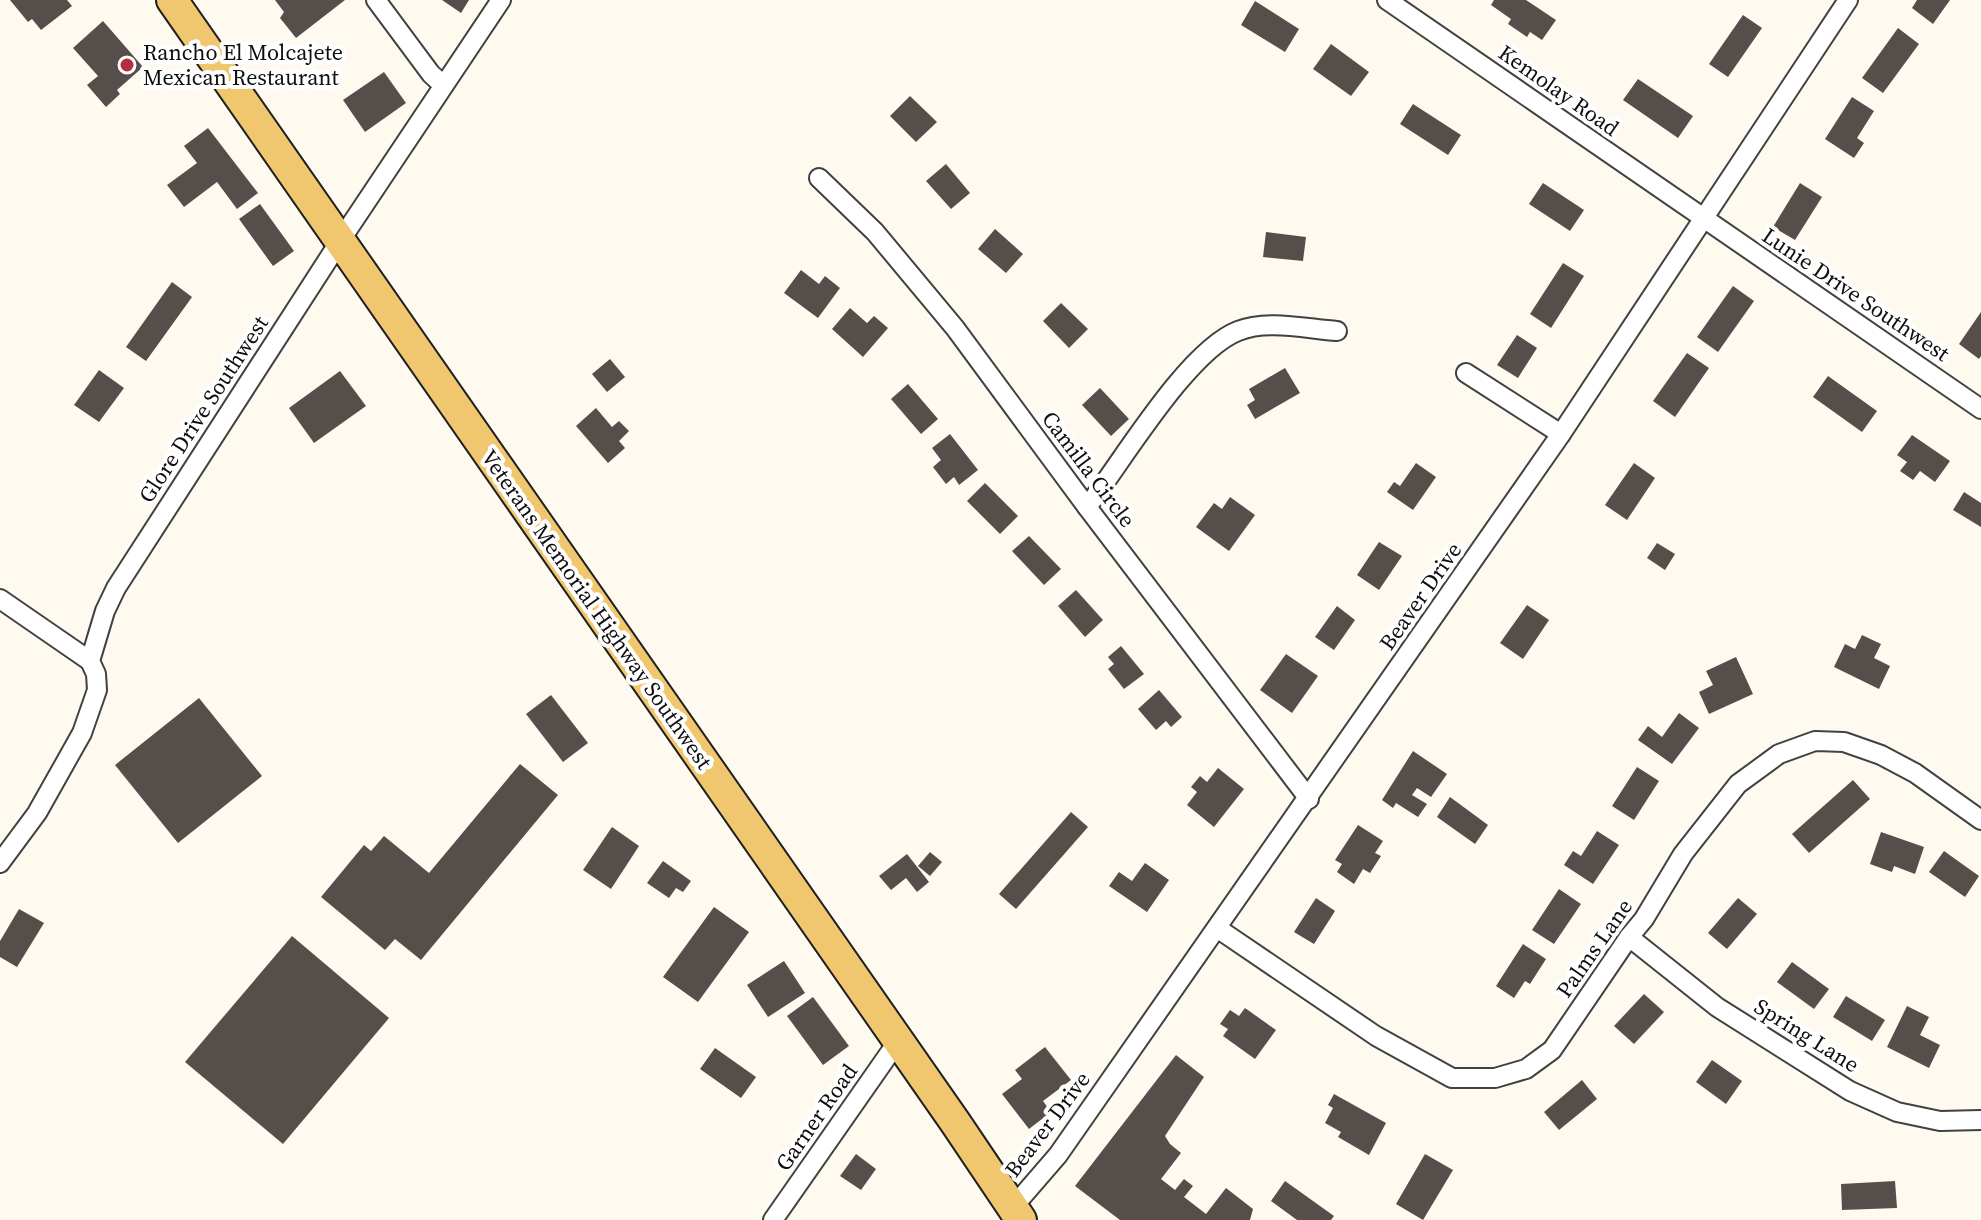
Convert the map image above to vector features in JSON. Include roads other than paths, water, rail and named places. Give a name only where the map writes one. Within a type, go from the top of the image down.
[{"type":"main road","name":"Veterans Memorial Highway Southwest","points":[[172,0],[1017,1213]]},
{"type":"street","points":[[376,0],[431,74],[443,85]]},
{"type":"street","name":"Glore Drive Southwest","points":[[0,863],[37,813],[82,733],[97,690],[96,674],[90,661],[105,611],[116,588],[340,241],[501,0]]},
{"type":"street","name":"Kemolay Road","points":[[1387,0],[1409,6],[1703,219]]},
{"type":"street","name":"Beaver Drive","points":[[1017,1213],[1561,434],[1848,0]]},
{"type":"street","name":"Camilla Circle","points":[[819,178],[875,232],[955,328],[1309,799]]},
{"type":"street","name":"Lunie Drive Southwest","points":[[1703,219],[1981,409]]},
{"type":"street","points":[[1087,507],[1180,380],[1221,340],[1240,330],[1263,326],[1337,331]]},
{"type":"street","points":[[1466,373],[1561,434]]},
{"type":"street","points":[[0,599],[90,661]]},
{"type":"street","name":"Palms Lane","points":[[1217,928],[1376,1036],[1452,1078],[1495,1078],[1526,1069],[1552,1050],[1644,919],[1683,854],[1738,784],[1757,767],[1791,749],[1815,741],[1844,742],[1881,755],[1915,773],[1981,820]]},
{"type":"street","name":"Spring Lane","points":[[1629,937],[1717,1007],[1850,1091],[1897,1112],[1940,1121],[1981,1120]]},
{"type":"street","name":"Garner Road","points":[[773,1220],[898,1041]]},
{"type":"place","name":"Rancho El Molcajete Mexican Restaurant","points":[[127,65]]}]
